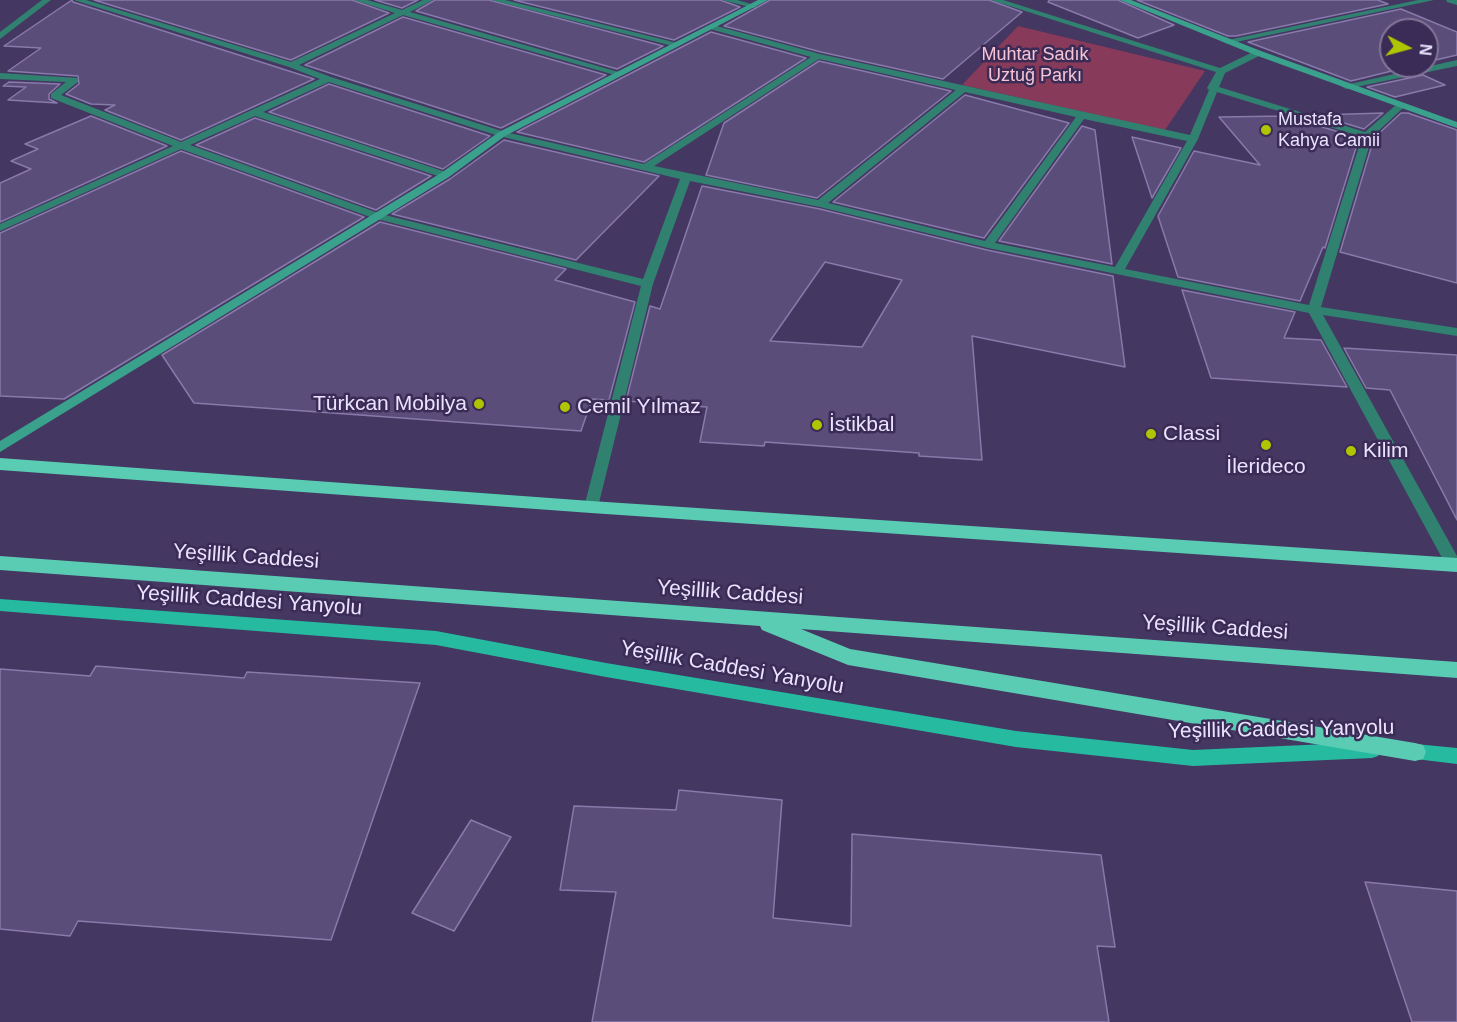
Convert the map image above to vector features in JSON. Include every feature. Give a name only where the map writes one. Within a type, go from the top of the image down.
[{"type":"highway","points":[[0,464],[591,507],[1455,565]]},
{"type":"highway","name":"Yeşillik Caddesi","points":[[0,563],[1457,669]]},
{"type":"highway","points":[[753,619],[848,657],[1415,752]]},
{"type":"main road","name":"Yeşillik Caddesi Yanyolu","points":[[0,605],[436,638],[606,670],[1016,739],[1181,757],[1365,750],[1457,756]]},
{"type":"street","points":[[0,36],[47,0]]},
{"type":"street","points":[[79,0],[292,65],[328,80],[502,134],[648,166],[686,177],[820,204],[988,245],[1314,310],[1457,332]]},
{"type":"street","points":[[358,0],[618,73]]},
{"type":"street","points":[[292,65],[429,0]]},
{"type":"street","points":[[495,0],[677,44]]},
{"type":"street","points":[[726,0],[759,3]]},
{"type":"street","points":[[995,0],[1221,71]]},
{"type":"street","points":[[1227,41],[1430,0]]},
{"type":"street","points":[[1450,0],[1457,3]]},
{"type":"street","points":[[1130,1],[1258,53],[1457,125]]},
{"type":"street","points":[[0,447],[445,175],[502,134],[759,3]]},
{"type":"street","points":[[713,27],[818,56],[1193,139]]},
{"type":"street","points":[[1118,271],[1193,139],[1212,88],[1221,71],[1258,53]]},
{"type":"street","points":[[648,166],[818,56]]},
{"type":"street","points":[[1346,86],[1457,63]]},
{"type":"street","points":[[0,76],[75,80],[54,96],[179,145],[377,216],[647,284]]},
{"type":"street","points":[[0,228],[179,145],[328,80]]},
{"type":"street","points":[[820,204],[963,88]]},
{"type":"street","points":[[1212,88],[1367,136]]},
{"type":"street","points":[[1400,106],[1367,136],[1314,310],[1455,565]]},
{"type":"street","points":[[256,113],[445,175]]},
{"type":"street","points":[[988,245],[1082,116]]},
{"type":"street","points":[[591,507],[647,284],[686,177]]},
{"type":"green space","name":"Muhtar Sadık Uztuğ Parkı","points":[[1018,26],[1205,71],[1165,130],[962,85]]},
{"type":"building","points":[[72,0],[314,79],[181,140],[105,110],[115,105],[91,104],[66,94],[79,84],[78,76],[8,71],[41,48],[4,46]]},
{"type":"building","points":[[94,0],[352,0],[389,13],[291,60]]},
{"type":"building","points":[[375,0],[418,0],[402,8]]},
{"type":"building","points":[[435,0],[489,0],[663,46],[617,69],[416,11]]},
{"type":"building","points":[[514,0],[720,0],[740,7],[674,40]]},
{"type":"building","points":[[770,0],[989,0],[1022,12],[943,79],[821,52],[724,26]]},
{"type":"building","points":[[1049,0],[1118,0],[1174,25],[1138,38],[1048,2]]},
{"type":"building","points":[[1137,0],[1378,0],[1388,4],[1228,36]]},
{"type":"building","points":[[1401,9],[1423,18],[1379,18],[1379,74],[1351,81],[1248,42]]},
{"type":"building","points":[[403,17],[606,75],[501,128],[305,65]]},
{"type":"building","points":[[1439,25],[1457,32],[1457,55],[1439,59]]},
{"type":"building","points":[[711,32],[806,58],[644,162],[517,132]]},
{"type":"building","points":[[819,61],[951,91],[817,198],[706,175],[724,123]]},
{"type":"building","points":[[1409,78],[1430,78],[1445,85],[1395,97],[1367,87]]},
{"type":"building","points":[[9,82],[60,84],[49,94],[49,99],[57,103],[8,100],[26,87],[3,86]]},
{"type":"building","points":[[329,84],[490,136],[443,169],[269,112]]},
{"type":"building","points":[[965,95],[1069,123],[984,238],[833,202]]},
{"type":"building","points":[[1383,113],[1364,129],[1318,115]]},
{"type":"building","points":[[1401,113],[1408,113],[1457,130],[1457,283],[1340,252],[1374,138]]},
{"type":"building","points":[[91,116],[167,146],[0,222],[0,183],[31,169],[11,161],[38,149],[25,144]]},
{"type":"building","points":[[1286,116],[1359,138],[1325,248],[1323,247],[1300,301],[1178,277],[1158,216],[1194,151],[1260,165],[1219,117]]},
{"type":"building","points":[[255,118],[431,176],[376,210],[196,145]]},
{"type":"building","points":[[1082,126],[1095,130],[1112,264],[999,241]]},
{"type":"building","points":[[1132,137],[1181,148],[1152,198]]},
{"type":"building","points":[[504,140],[659,176],[576,260],[392,214],[450,179]]},
{"type":"building","points":[[181,151],[364,217],[64,399],[0,396],[0,233]]},
{"type":"building","points":[[702,186],[820,209],[987,250],[1113,276],[1125,367],[972,336],[982,460],[765,442],[764,446],[700,442],[707,407],[626,401],[650,306],[660,309]],"holes":[[[825,262],[902,280],[862,347],[770,341]]]},
{"type":"building","points":[[380,222],[566,269],[555,280],[635,302],[609,400],[592,399],[581,431],[194,403],[162,355]]},
{"type":"building","points":[[1182,290],[1295,312],[1284,338],[1321,340],[1347,387],[1211,378]]},
{"type":"building","points":[[1344,348],[1457,355],[1457,520],[1390,390],[1366,388]]},
{"type":"building","points":[[96,666],[244,678],[247,672],[420,683],[331,940],[78,921],[70,936],[0,929],[0,669],[90,676]]},
{"type":"building","points":[[679,790],[782,800],[773,918],[851,926],[852,834],[1101,855],[1115,947],[1097,946],[1109,1022],[592,1022],[616,892],[560,890],[574,806],[676,810]]},
{"type":"building","points":[[471,820],[511,837],[454,931],[412,913]]},
{"type":"building","points":[[1365,882],[1457,891],[1457,1022],[1412,1022]]},
{"type":"place","name":"Mustafa Kahya Camii","points":[[1266,130]]},
{"type":"place","name":"Türkcan Mobilya","points":[[479,404]]},
{"type":"place","name":"Cemil Yılmaz","points":[[565,407]]},
{"type":"place","name":"İstikbal","points":[[817,425]]},
{"type":"place","name":"Classi","points":[[1151,434]]},
{"type":"place","name":"İlerideco","points":[[1266,445]]},
{"type":"place","name":"Kilim","points":[[1351,451]]}]
